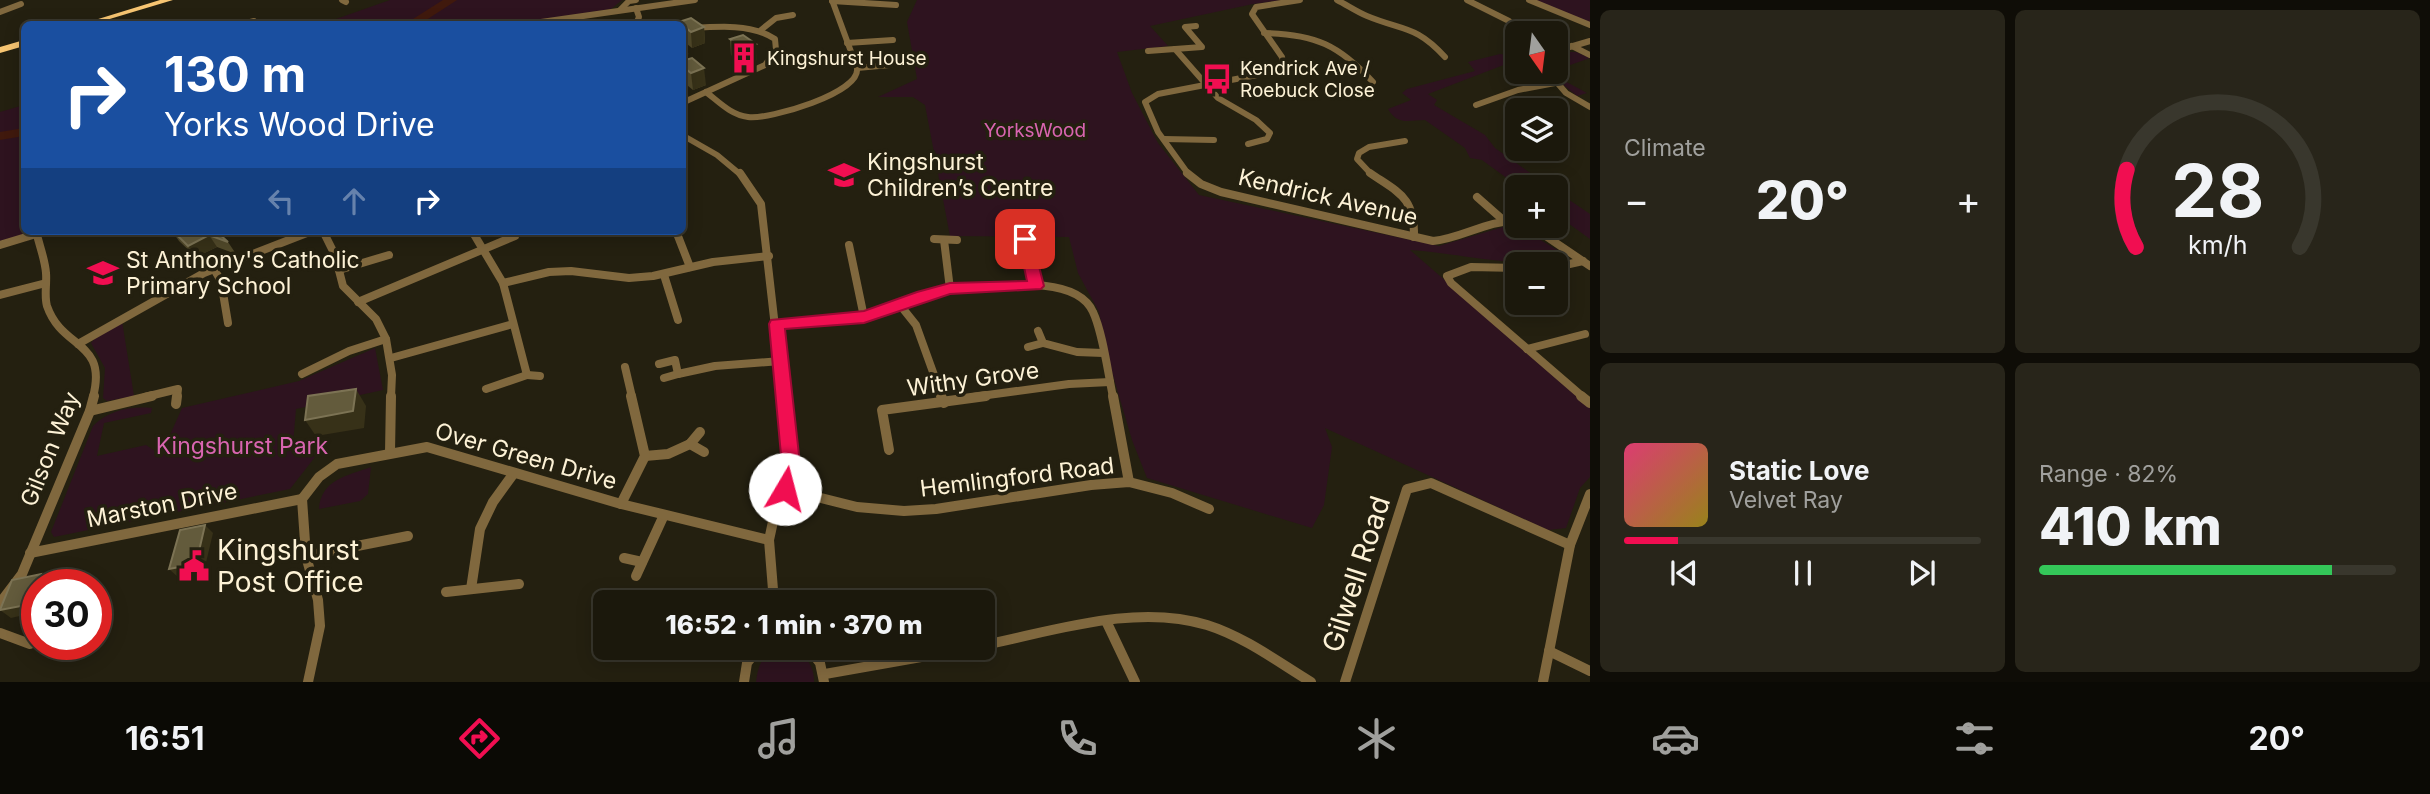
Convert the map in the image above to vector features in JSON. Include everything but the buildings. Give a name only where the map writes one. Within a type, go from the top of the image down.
[{"type":"street","points":[[96,21],[169,0]]},
{"type":"street","points":[[547,21],[620,10],[637,3],[653,5],[695,0]]},
{"type":"street","name":"Kendrick Avenue","points":[[1300,0],[1256,7],[1252,14],[1282,57],[1283,62],[1278,71],[1157,94],[1145,102],[1145,109],[1181,167],[1192,179],[1206,187],[1414,237],[1448,240],[1490,221],[1505,219]]},
{"type":"street","points":[[1337,0],[1367,16],[1409,28],[1428,38],[1445,57]]},
{"type":"street","points":[[1467,0],[1509,21]]},
{"type":"street","points":[[1529,0],[1575,22],[1590,25]]},
{"type":"street","points":[[706,92],[735,114],[764,118],[778,115],[848,85],[858,74],[857,68],[832,1],[888,2],[897,5]]},
{"type":"street","points":[[637,3],[637,21]]},
{"type":"street","points":[[0,12],[4,6],[21,4]]},
{"type":"street","points":[[761,30],[776,18],[793,15]]},
{"type":"street","points":[[1148,51],[1202,47],[1185,27],[1196,26]]},
{"type":"street","points":[[686,29],[728,27],[761,30],[776,43],[774,57],[750,74],[686,99]]},
{"type":"street","points":[[1264,33],[1300,34],[1324,41],[1352,58],[1373,82]]},
{"type":"street","points":[[847,43],[893,40]]},
{"type":"street","points":[[1568,47],[1590,41]]},
{"type":"street","points":[[0,50],[21,44]]},
{"type":"street","points":[[1572,46],[1590,55]]},
{"type":"street","points":[[1175,49],[1218,98],[1256,120],[1270,133],[1267,139],[1248,144]]},
{"type":"street","points":[[857,68],[890,65]]},
{"type":"street","points":[[1476,105],[1518,90],[1550,84]]},
{"type":"street","points":[[1556,84],[1590,107]]},
{"type":"street","points":[[686,137],[723,157],[756,194],[761,204],[777,324],[790,455],[785,489],[774,517],[769,540],[773,590]]},
{"type":"street","points":[[1164,139],[1214,140]]},
{"type":"street","points":[[686,144],[695,141]]},
{"type":"street","points":[[1405,141],[1369,147],[1359,153],[1357,159],[1372,175],[1405,198],[1412,210],[1414,237]]},
{"type":"street","points":[[1477,197],[1502,219]]},
{"type":"street","points":[[0,245],[35,235]]},
{"type":"street","name":"Gilson Way","points":[[0,603],[16,584],[30,553],[90,411],[98,379],[96,363],[61,330],[50,312],[42,235]]},
{"type":"street","points":[[78,344],[172,289],[214,269],[302,235]]},
{"type":"street","points":[[325,235],[335,255],[343,286],[376,319],[386,339],[391,358],[390,452]]},
{"type":"street","points":[[475,235],[503,283],[527,375]]},
{"type":"street","points":[[678,235],[690,267]]},
{"type":"street","points":[[358,302],[485,251],[515,236]]},
{"type":"street","points":[[1549,238],[1587,264]]},
{"type":"street","points":[[934,239],[957,240]]},
{"type":"street","points":[[1025,239],[1036,286]]},
{"type":"street","points":[[944,240],[950,289]]},
{"type":"street","points":[[849,246],[864,317]]},
{"type":"street","points":[[339,270],[375,254],[388,255]]},
{"type":"street","points":[[503,283],[549,272],[572,271],[629,278],[664,275],[690,267],[769,256]]},
{"type":"street","points":[[1568,266],[1587,264]]},
{"type":"street","points":[[1505,268],[1468,268],[1451,271],[1447,276],[1451,283],[1590,403]]},
{"type":"street","points":[[214,269],[221,281],[228,323]]},
{"type":"street","points":[[664,275],[678,320]]},
{"type":"street","points":[[0,295],[46,283]]},
{"type":"street","points":[[777,324],[864,317],[929,293],[950,289],[1058,286],[1081,297],[1093,311],[1129,482]]},
{"type":"street","points":[[900,305],[916,324],[944,402]]},
{"type":"street","points":[[391,358],[513,324]]},
{"type":"street","points":[[1038,331],[1043,343]]},
{"type":"street","points":[[1527,349],[1585,334]]},
{"type":"street","points":[[302,373],[349,351],[386,339]]},
{"type":"street","points":[[1028,347],[1043,343],[1077,352],[1103,353]]},
{"type":"street","points":[[659,364],[675,360],[678,373]]},
{"type":"street","points":[[664,378],[715,366],[781,360]]},
{"type":"street","points":[[621,504],[645,456],[625,367]]},
{"type":"street","points":[[486,388],[497,388],[527,375],[540,376]]},
{"type":"street","name":"Withy Grove","points":[[890,450],[882,410],[1069,384],[1110,382]]},
{"type":"street","points":[[90,411],[178,389],[176,404]]},
{"type":"street","points":[[645,456],[668,454],[690,444],[700,432]]},
{"type":"street","points":[[690,444],[704,452]]},
{"type":"street","name":"Over Green Drive","points":[[302,499],[319,477],[337,464],[427,447],[621,504],[769,540]]},
{"type":"street","points":[[471,589],[480,529],[514,473]]},
{"type":"street","name":"Hemlingford Road","points":[[785,489],[857,507],[904,511],[936,509],[1091,485],[1129,482],[1172,493],[1209,509]]},
{"type":"street","name":"Gilwell Road","points":[[1345,682],[1407,489],[1431,483],[1570,545]]},
{"type":"street","points":[[1543,682],[1570,545],[1590,494]]},
{"type":"street","points":[[302,499],[306,556],[318,600],[320,626],[308,682]]},
{"type":"street","name":"Marston Drive","points":[[30,553],[302,499]]},
{"type":"street","points":[[636,576],[664,515]]},
{"type":"street","points":[[306,556],[408,536]]},
{"type":"street","points":[[624,558],[642,562]]},
{"type":"street","points":[[446,592],[519,584]]},
{"type":"street","points":[[995,643],[1153,617],[1187,620],[1232,635],[1311,682]]},
{"type":"street","points":[[1107,623],[1135,682]]},
{"type":"street","points":[[0,633],[21,641]]},
{"type":"street","points":[[1549,651],[1590,671]]},
{"type":"street","points":[[744,682],[749,660]]},
{"type":"street","points":[[819,660],[825,678],[913,660]]},
{"type":"green space","points":[[390,0],[622,0],[611,9],[531,21],[330,21]]},
{"type":"green space","name":"YorksWood","points":[[917,0],[1283,0],[1150,26],[1168,46],[1117,52],[1132,93],[1158,143],[1199,195],[1439,246],[1505,226],[1505,238],[1537,238],[1561,252],[1505,252],[1505,261],[1410,250],[1590,406],[1590,477],[1580,488],[1566,528],[1548,530],[1325,428],[1332,447],[1324,505],[1312,528],[1147,478],[1132,440],[1109,362],[1099,312],[1078,273],[1069,237],[950,236],[925,105],[913,97],[878,97],[917,79],[907,22]]},
{"type":"green space","points":[[1534,0],[1590,0],[1590,23]]},
{"type":"green space","points":[[1568,52],[1576,52],[1590,58],[1568,66]]},
{"type":"green space","points":[[1505,55],[1505,64],[1428,94],[1437,100],[1434,105],[1485,135],[1505,155],[1505,161],[1513,161],[1533,175],[1505,177],[1482,160],[1470,158],[1465,148],[1425,120],[1400,120],[1388,109],[1411,100],[1402,93],[1407,89],[1475,71],[1468,62]]},
{"type":"green space","points":[[1568,83],[1587,93],[1577,96],[1562,84]]},
{"type":"green space","points":[[21,106],[21,235],[23,235],[0,241],[0,112]]},
{"type":"green space","points":[[1568,199],[1590,214],[1590,239],[1568,223]]},
{"type":"green space","points":[[122,321],[134,396],[107,401],[103,398],[105,368],[91,343]]},
{"type":"green space","name":"Kingshurst Park","points":[[375,348],[383,390],[296,409],[293,444],[315,457],[290,489],[54,537],[51,532],[93,426],[106,416],[128,409],[152,408],[151,413],[104,423],[97,456],[146,445],[162,453],[182,408],[299,381]]},
{"type":"green space","points":[[371,467],[368,494],[360,501],[319,509],[324,491],[336,480]]},
{"type":"green space","points":[[763,660],[807,660],[814,682],[756,682]]},
{"type":"waterway","points":[[418,21],[451,0]]},
{"type":"waterway","points":[[0,136],[21,132]]},
{"type":"place","name":"Kingshurst House","points":[[744,58]]},
{"type":"place","name":"Kendrick Ave / Roebuck Close","points":[[1217,79]]},
{"type":"place","name":"Kingshurst Children’s Centre","points":[[844,175]]},
{"type":"place","name":"St Anthony's Catholic Primary School","points":[[103,273]]},
{"type":"place","name":"Kingshurst Post Office","points":[[194,566]]},
{"type":"route","points":[[785,489],[790,455],[777,324],[864,317],[936,291],[1036,286],[1025,239]]}]
